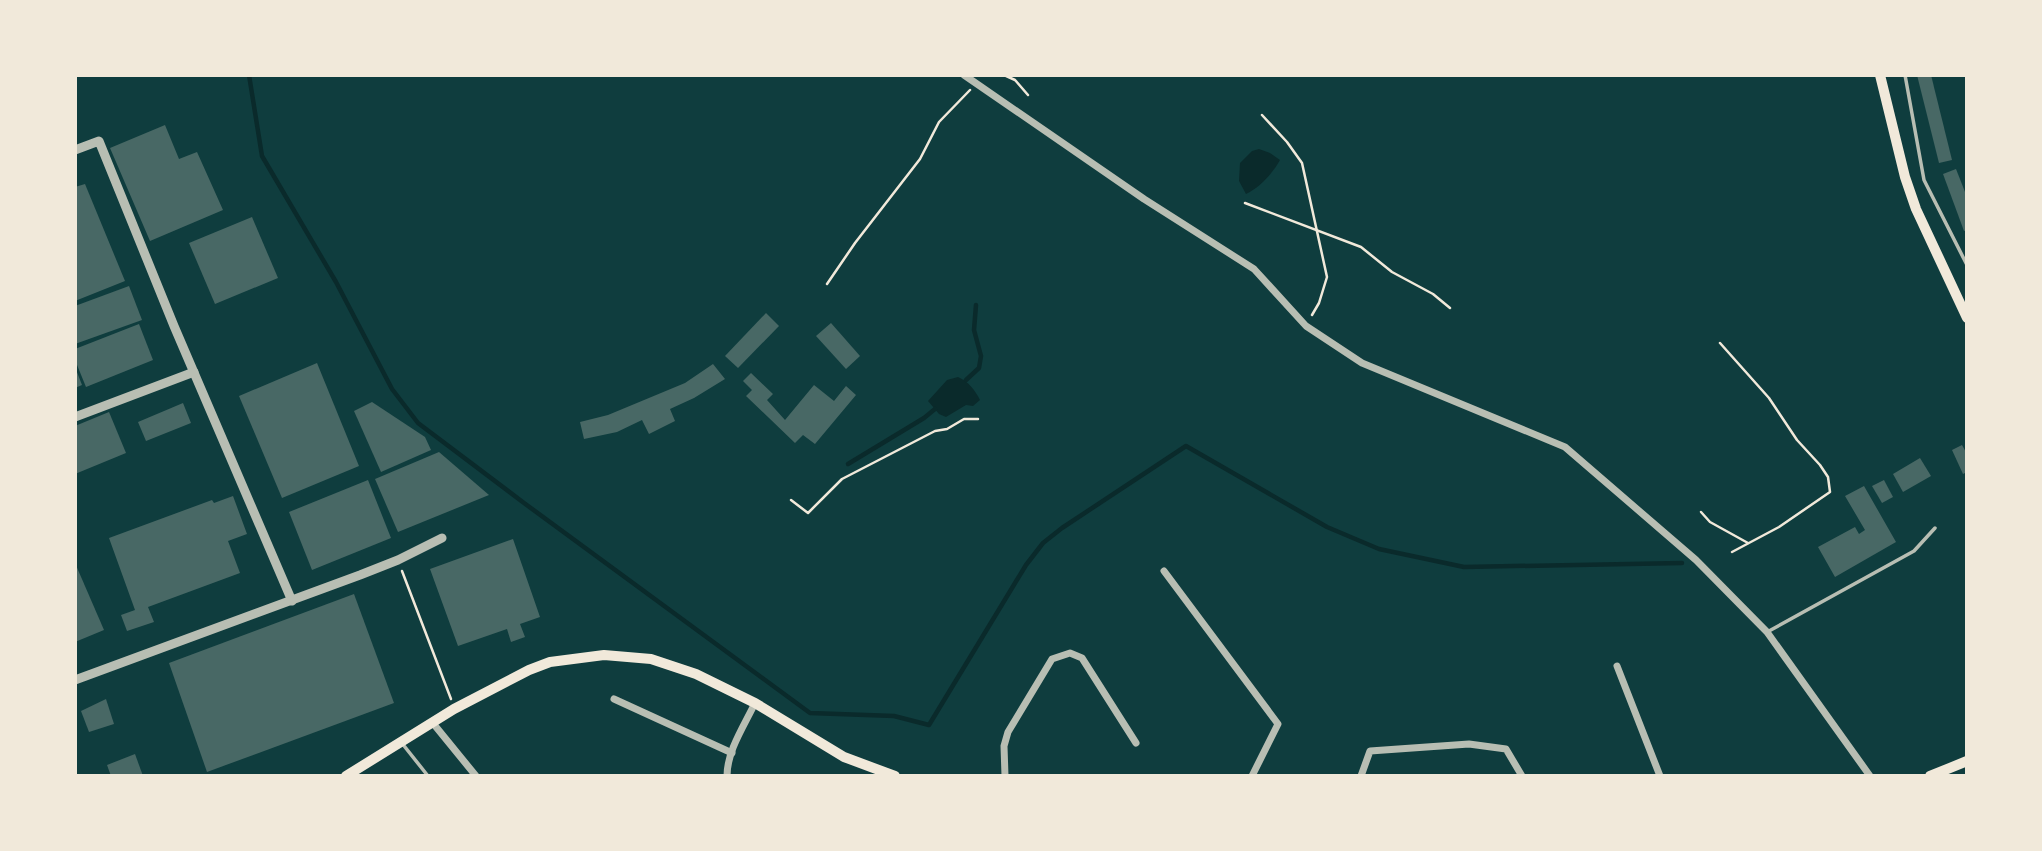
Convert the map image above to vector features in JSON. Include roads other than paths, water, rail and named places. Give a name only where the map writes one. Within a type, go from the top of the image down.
[{"type":"main road","points":[[1880,75],[1905,177],[1916,209],[1967,318]]},
{"type":"main road","points":[[346,776],[454,709],[529,670],[550,662],[604,655],[651,659],[696,674],[755,703],[844,757],[895,776]]},
{"type":"main road","points":[[1930,776],[1967,761]]},
{"type":"street","points":[[964,75],[1144,199],[1254,269],[1306,326],[1362,363],[1565,447],[1696,560],[1767,632],[1870,776]]},
{"type":"street","points":[[75,150],[99,141],[292,601]]},
{"type":"street","points":[[75,416],[194,372]]},
{"type":"street","points":[[75,680],[398,560],[442,538]]},
{"type":"street","points":[[1164,571],[1278,724],[1252,776]]},
{"type":"street","points":[[1005,776],[1003,746],[1008,732],[1052,659],[1070,653],[1082,658],[1136,743]]},
{"type":"street","points":[[1617,666],[1660,776]]},
{"type":"street","points":[[614,699],[732,753]]},
{"type":"street","points":[[727,776],[732,753],[755,703]]},
{"type":"street","points":[[432,722],[477,776]]},
{"type":"street","points":[[1361,776],[1370,751],[1469,744],[1506,749],[1522,776]]},
{"type":"lane","points":[[1905,75],[1924,180],[1967,265]]},
{"type":"lane","points":[[1767,632],[1914,551],[1935,528]]},
{"type":"lane","points":[[400,742],[428,776]]},
{"type":"water","points":[[1259,149],[1280,160],[1265,180],[1246,194],[1239,181],[1240,163],[1252,151]]},
{"type":"water","points":[[958,377],[971,387],[980,400],[973,406],[966,405],[946,417],[939,414],[928,401],[947,380]]},
{"type":"waterway","points":[[249,75],[262,156],[336,282],[392,389],[418,423],[810,713],[894,716],[929,725],[1026,565],[1043,543],[1186,446],[1327,527],[1379,549],[1464,567],[1682,563]]},
{"type":"waterway","points":[[966,380],[979,368],[981,356],[974,330],[976,305]]},
{"type":"waterway","points":[[848,464],[935,409]]}]
